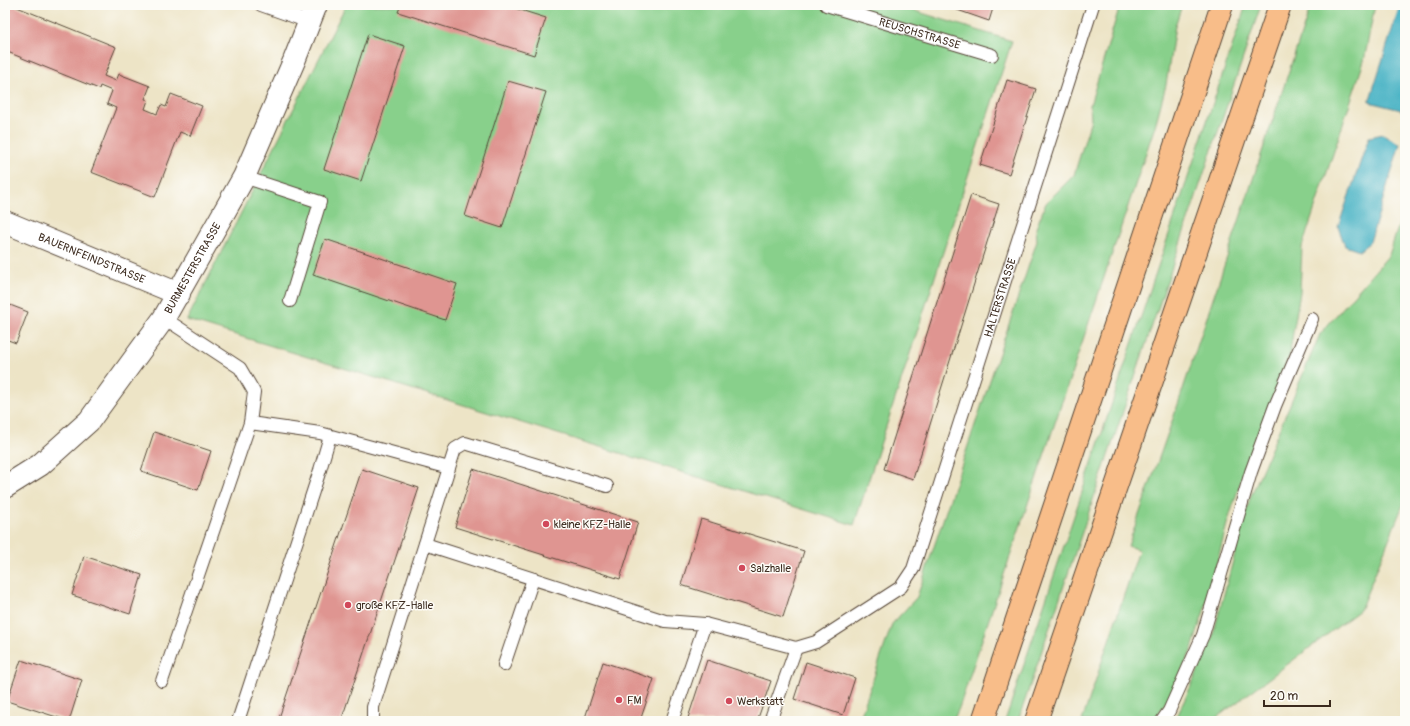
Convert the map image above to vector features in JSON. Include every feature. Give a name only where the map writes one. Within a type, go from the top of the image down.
[{"type":"highway","points":[[983,721],[1222,5]]},
{"type":"highway","points":[[1036,721],[1280,5]]},
{"type":"street","name":"BURMESTERSTRASSE","points":[[5,487],[40,464],[90,421],[164,318],[179,294],[244,177],[312,14]]},
{"type":"street","name":"BAUERNFEINDSTRASSE","points":[[5,222],[179,294]]},
{"type":"lane","points":[[261,5],[312,14]]},
{"type":"lane","name":"REUSCHSTRASSE","points":[[826,5],[992,55]]},
{"type":"lane","name":"HALTERSTRASSE","points":[[796,648],[816,642],[901,587],[913,569],[1093,5]]},
{"type":"lane","points":[[244,177],[320,202],[290,301]]},
{"type":"lane","points":[[162,681],[250,423],[254,392],[240,368],[164,318]]},
{"type":"lane","points":[[1162,721],[1169,711],[1202,636],[1251,472],[1275,406],[1312,319]]},
{"type":"lane","points":[[250,423],[285,426],[330,436],[449,468]]},
{"type":"lane","points":[[238,721],[330,436]]},
{"type":"lane","points":[[373,721],[373,707],[455,449],[465,444],[608,486]]},
{"type":"lane","points":[[425,544],[666,621],[705,624],[796,648],[770,721]]},
{"type":"lane","points":[[504,665],[533,579]]},
{"type":"lane","points":[[672,721],[705,624]]},
{"type":"green space","points":[[346,5],[896,5],[1012,41],[854,525],[187,320]]},
{"type":"green space","points":[[1120,5],[1182,5],[1175,26],[1166,85],[1155,126],[959,708],[953,721],[859,721],[892,624],[917,597],[1037,241],[1036,228],[1046,203],[1074,175],[1091,120],[1090,105]]},
{"type":"green space","points":[[1246,5],[1261,5],[1018,721],[1005,721]]},
{"type":"green space","points":[[1311,5],[1375,5],[1364,61],[1302,247],[1300,292],[1289,357],[1248,459],[1227,524],[1208,598],[1192,649],[1171,695],[1153,721],[1082,721],[1139,550],[1128,546],[1176,410]]},
{"type":"green space","points":[[1405,206],[1405,500],[1360,610],[1212,721],[1175,721],[1211,642],[1250,498],[1320,334],[1389,255]]},
{"type":"water","points":[[1400,5],[1405,5],[1405,111],[1369,102]]},
{"type":"water","points":[[1383,134],[1400,144],[1370,242],[1359,251],[1345,246],[1338,227],[1369,137]]},
{"type":"building","points":[[5,5],[12,5],[116,47],[104,76],[116,81],[119,74],[150,86],[145,99],[148,100],[145,109],[157,114],[161,105],[166,107],[171,94],[202,106],[190,136],[180,132],[155,197],[91,172],[116,108],[107,104],[112,91],[100,86],[99,89],[5,51]]},
{"type":"building","points":[[401,5],[505,5],[546,18],[534,55],[398,12]]},
{"type":"building","points":[[943,5],[994,5],[989,21]]},
{"type":"building","points":[[368,34],[405,46],[361,181],[324,169]]},
{"type":"building","points":[[1007,80],[1036,89],[1009,174],[980,165]]},
{"type":"building","points":[[508,81],[546,92],[502,228],[465,216]]},
{"type":"building","points":[[971,195],[999,204],[913,479],[884,469]]},
{"type":"building","points":[[325,239],[457,284],[445,320],[313,275]]},
{"type":"building","points":[[5,303],[28,312],[16,343],[8,340],[5,347]]},
{"type":"building","points":[[154,432],[211,451],[198,490],[141,471]]},
{"type":"building","name":"große KFZ-Halle","points":[[362,469],[419,488],[341,721],[278,721]]},
{"type":"building","name":"kleine KFZ-Halle","points":[[473,469],[638,522],[620,579],[455,527]]},
{"type":"building","name":"Salzhalle","points":[[701,519],[804,551],[783,617],[681,585]]},
{"type":"building","points":[[84,556],[142,575],[130,614],[72,595]]},
{"type":"building","points":[[21,660],[82,680],[69,721],[7,701]]},
{"type":"building","name":"Werkstatt","points":[[707,660],[771,681],[757,721],[687,721]]},
{"type":"building","name":"FM","points":[[603,662],[654,679],[640,721],[584,721]]},
{"type":"building","points":[[806,662],[855,678],[843,715],[794,699]]},
{"type":"place","name":"kleine KFZ-Halle","points":[[546,524]]},
{"type":"place","name":"Salzhalle","points":[[742,568]]},
{"type":"place","name":"große KFZ-Halle","points":[[348,605]]},
{"type":"place","name":"FM","points":[[619,700]]},
{"type":"place","name":"Werkstatt","points":[[729,701]]}]
